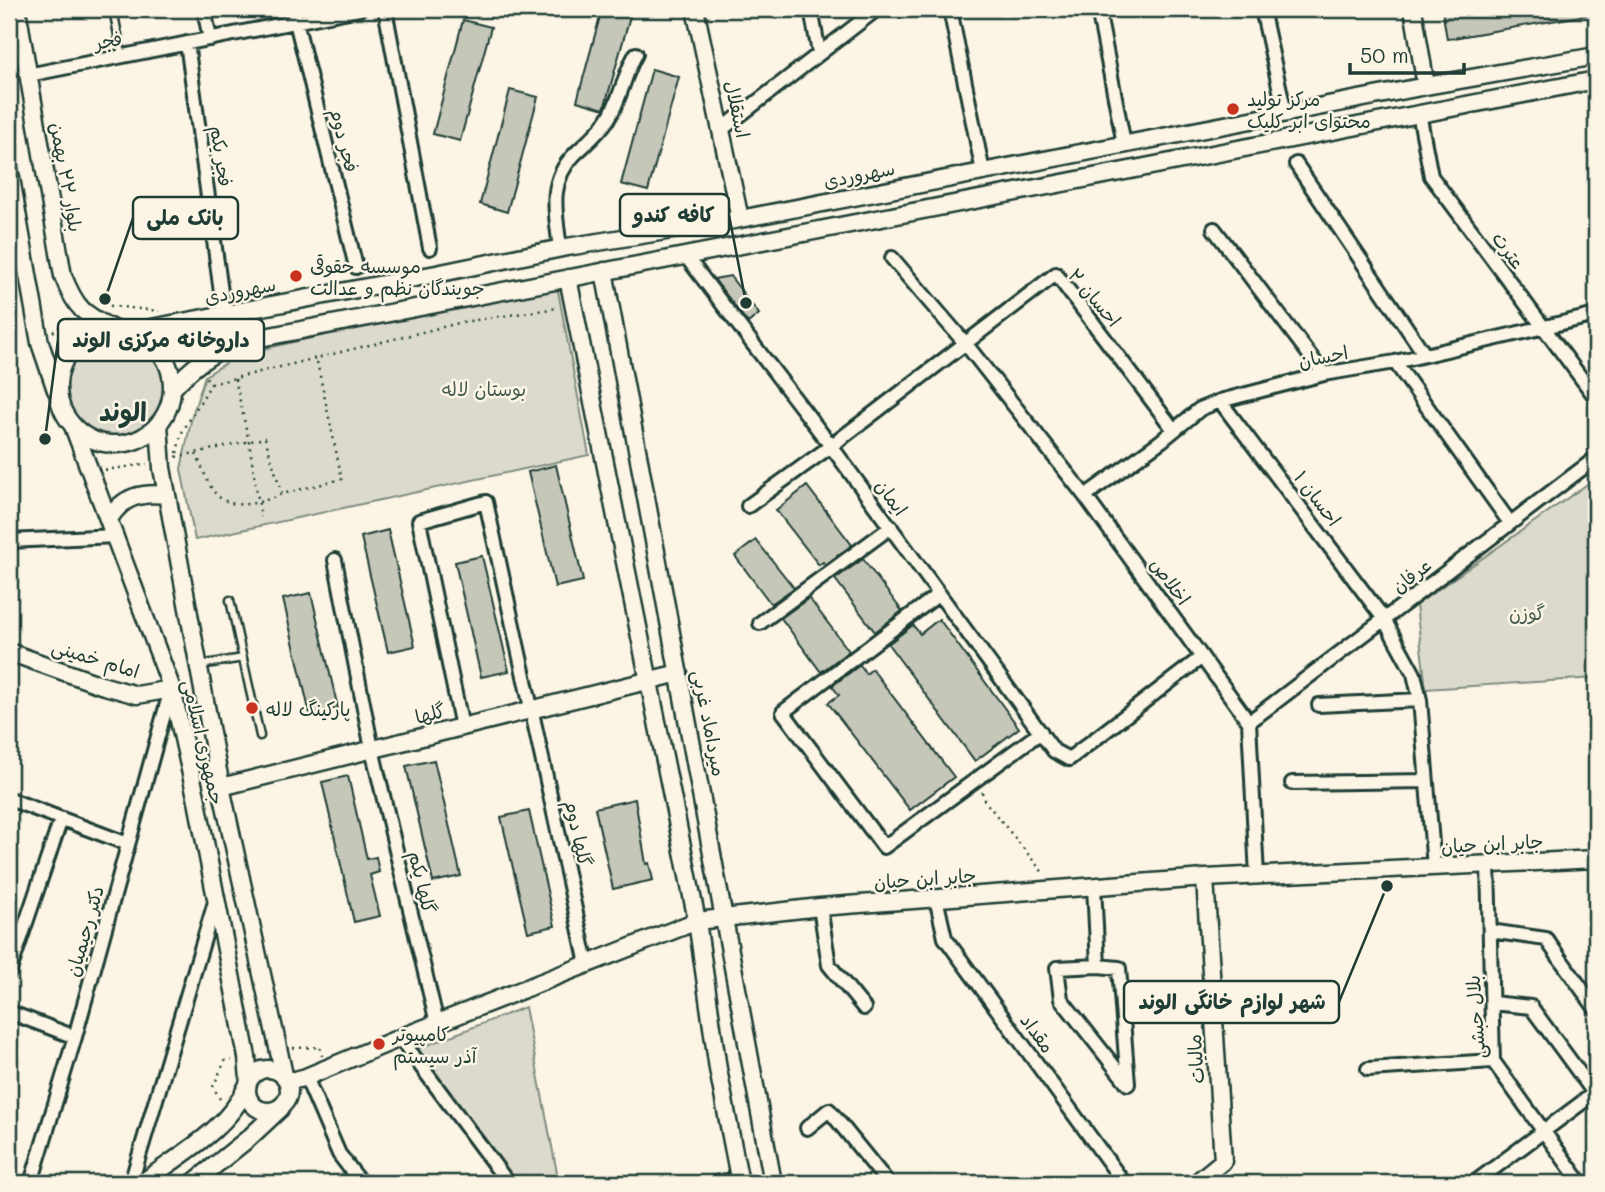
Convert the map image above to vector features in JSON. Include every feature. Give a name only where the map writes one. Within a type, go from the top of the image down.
[{"type":"main road","name":"بلوار ۲۲ بهمن","points":[[17,9],[63,276],[73,301],[89,317],[122,331]]},
{"type":"main road","name":"استقلال","points":[[695,9],[740,219]]},
{"type":"main road","points":[[1413,9],[1426,86]]},
{"type":"main road","name":"سهروردی","points":[[122,331],[169,325],[560,248],[740,219],[1426,86],[1596,56]]},
{"type":"main road","points":[[172,389],[195,365],[234,343],[1596,80]]},
{"type":"main road","points":[[9,167],[11,197],[40,343],[59,399],[73,426],[90,439],[106,444],[127,443],[144,437],[159,424],[169,407],[172,389],[170,373],[163,357],[149,342],[122,331],[98,332],[69,352],[58,377],[59,399]]},
{"type":"main road","name":"میرداماد غربی","points":[[604,271],[773,1183]]},
{"type":"main road","points":[[568,278],[696,921],[718,1069],[740,1181]]},
{"type":"main road","points":[[384,284],[389,313]]},
{"type":"main road","name":"جمهوری اسلامی","points":[[159,424],[169,459],[167,495],[221,787],[286,1078]]},
{"type":"main road","name":"جمهوری اسلامی","points":[[73,426],[172,688],[247,1057],[248,1082]]},
{"type":"main road","points":[[109,519],[116,508],[127,499],[147,493],[167,495]]},
{"type":"main road","name":"امام خمینی","points":[[9,652],[137,695],[172,688]]},
{"type":"main road","name":"گلها","points":[[221,787],[679,673]]},
{"type":"main road","name":"جابر ابن حیان","points":[[286,1078],[306,1077],[696,921],[820,906],[1205,878],[1596,859]]},
{"type":"main road","name":"مالیات","points":[[1196,1183],[1223,1161],[1205,878]]},
{"type":"main road","points":[[142,1183],[225,1119],[241,1100],[253,1074],[265,1068],[278,1071],[286,1078],[289,1094],[283,1105],[211,1178],[192,1183]]},
{"type":"main road","points":[[248,1082],[249,1099],[258,1109],[271,1111],[283,1105]]},
{"type":"street","points":[[204,9],[210,39]]},
{"type":"street","name":"فجر دوم","points":[[293,9],[356,267]]},
{"type":"street","name":"فجر","points":[[28,75],[359,9]]},
{"type":"street","points":[[385,9],[430,248]]},
{"type":"street","points":[[811,9],[819,53]]},
{"type":"street","points":[[721,130],[877,9]]},
{"type":"street","points":[[950,9],[983,172]]},
{"type":"street","points":[[1098,9],[1124,145]]},
{"type":"street","points":[[1262,9],[1285,113]]},
{"type":"street","name":"فجر یکم","points":[[187,43],[224,314]]},
{"type":"street","points":[[560,248],[554,197],[557,181],[568,162],[606,122],[636,54]]},
{"type":"street","name":"عترت","points":[[1419,113],[1431,176],[1596,398]]},
{"type":"street","points":[[1296,164],[1425,355]]},
{"type":"street","points":[[1214,229],[1324,374]]},
{"type":"street","name":"ایمان","points":[[685,255],[831,446],[1054,751],[1069,759],[1202,657]]},
{"type":"street","name":"اخلاص","points":[[892,258],[965,343],[1085,496],[1249,722]]},
{"type":"street","name":"احسان ۲","points":[[965,343],[1056,274],[1174,430]]},
{"type":"street","name":"احسان","points":[[1085,496],[1199,409],[1220,401],[1324,374],[1395,362],[1596,315]]},
{"type":"street","points":[[748,506],[965,343]]},
{"type":"street","points":[[1395,362],[1510,523]]},
{"type":"street","name":"احسان ۱","points":[[1220,401],[1384,619],[1414,674],[1420,700],[1434,867]]},
{"type":"street","name":"عرفان","points":[[1249,722],[1596,458]]},
{"type":"street","name":"گلها دوم","points":[[462,727],[419,521],[486,502],[587,964]]},
{"type":"street","points":[[760,624],[891,527]]},
{"type":"street","points":[[9,541],[116,536]]},
{"type":"street","name":"گلها یکم","points":[[335,560],[372,749],[437,1023]]},
{"type":"street","points":[[939,594],[783,712],[884,847],[1041,732]]},
{"type":"street","name":"دکتر رحیمیان","points":[[31,1183],[75,1037],[172,688]]},
{"type":"street","points":[[1319,705],[1420,700]]},
{"type":"street","points":[[1249,722],[1257,876]]},
{"type":"street","points":[[1292,783],[1427,781]]},
{"type":"street","points":[[10,804],[61,819],[128,844]]},
{"type":"street","points":[[9,973],[61,819]]},
{"type":"street","name":"بلال حبشی","points":[[1488,864],[1493,1061],[1581,1183]]},
{"type":"street","points":[[1094,886],[1098,966]]},
{"type":"street","name":"مقداد","points":[[936,898],[945,938],[1124,1183]]},
{"type":"street","points":[[131,1183],[215,902]]},
{"type":"street","points":[[820,906],[829,965],[863,1008]]},
{"type":"street","points":[[1490,931],[1546,939],[1596,1009]]},
{"type":"street","points":[[1098,966],[1119,968],[1128,1084],[1061,999],[1057,968],[1098,966]]},
{"type":"street","points":[[1474,1183],[1595,1093],[1531,1007],[1492,1003]]},
{"type":"street","points":[[9,1012],[75,1037]]},
{"type":"street","points":[[400,1038],[508,1183]]},
{"type":"street","points":[[1368,1069],[1493,1061]]},
{"type":"street","points":[[306,1077],[339,1154],[360,1183]]},
{"type":"street","points":[[807,1128],[830,1110],[888,1183]]},
{"type":"street","points":[[716,1183],[740,1181]]},
{"type":"lane","points":[[113,9],[122,56]]},
{"type":"lane","points":[[230,600],[260,736]]},
{"type":"lane","points":[[198,665],[243,658]]},
{"type":"path","points":[[40,343],[80,308],[93,305],[157,309],[211,384]]},
{"type":"path","points":[[169,459],[211,384],[463,322],[566,307]]},
{"type":"path","points":[[195,453],[215,494],[230,503],[259,503],[282,494],[342,479],[316,357]]},
{"type":"path","points":[[235,378],[261,517]]},
{"type":"path","points":[[91,472],[169,459],[265,438],[282,494]]},
{"type":"path","points":[[979,778],[984,800],[1056,889]]},
{"type":"green space","name":"بوستان لاله","points":[[556,280],[589,455],[195,540],[181,469],[192,416],[205,376],[239,355]]},
{"type":"green space","points":[[115,330],[137,335],[155,347],[167,365],[172,387],[167,409],[155,427],[137,439],[115,444],[93,439],[75,427],[63,409],[58,387],[63,365],[75,347],[93,335]]},
{"type":"green space","name":"گوزن","points":[[1596,478],[1596,678],[1426,689],[1416,605]]},
{"type":"green space","points":[[525,1007],[559,1183],[517,1183],[417,1049]]},
{"type":"building","points":[[602,9],[632,9],[604,109],[577,101]]},
{"type":"building","points":[[1442,9],[1586,9],[1587,15],[1447,39]]},
{"type":"building","points":[[463,20],[491,27],[460,141],[433,134]]},
{"type":"building","points":[[652,69],[679,77],[648,191],[621,184]]},
{"type":"building","points":[[510,90],[538,97],[507,212],[480,204]]},
{"type":"building","points":[[730,276],[759,314],[748,323],[714,279]]},
{"type":"building","points":[[556,465],[583,581],[555,587],[528,472]]},
{"type":"building","points":[[807,486],[852,545],[825,565],[823,562],[819,565],[776,510]]},
{"type":"building","points":[[388,530],[415,646],[388,652],[361,537]]},
{"type":"building","points":[[756,540],[794,588],[771,604],[735,556]]},
{"type":"building","points":[[482,556],[509,671],[481,677],[455,562]]},
{"type":"building","points":[[863,559],[902,611],[875,632],[835,579]]},
{"type":"building","points":[[311,593],[338,708],[310,714],[283,599]]},
{"type":"building","points":[[809,598],[849,651],[821,672],[781,618]]},
{"type":"building","points":[[939,619],[1019,728],[975,761],[888,644],[913,625],[920,634]]},
{"type":"building","points":[[860,665],[866,674],[872,669],[954,777],[910,810],[828,703],[839,695],[832,686]]},
{"type":"building","points":[[434,760],[461,876],[433,882],[406,766]]},
{"type":"building","points":[[348,776],[367,859],[376,857],[379,872],[370,875],[380,916],[354,922],[322,782]]},
{"type":"building","points":[[635,799],[646,864],[649,863],[653,880],[613,889],[595,808]]},
{"type":"building","points":[[529,811],[555,926],[528,932],[501,817]]},
{"type":"place","name":"مرکز تولید محتوای ابر کلیک","points":[[1233,109]]},
{"type":"place","name":"موسسه حقوقی جویندگان نظم و عدالت","points":[[296,276]]},
{"type":"place","name":"بانک ملی","points":[[105,299]]},
{"type":"place","name":"کافه کندو","points":[[746,303]]},
{"type":"place","name":"داروخانه مرکزی الوند","points":[[45,439]]},
{"type":"place","name":"پارکینگ لاله","points":[[252,708]]},
{"type":"place","name":"شهر لوازم خانگی الوند","points":[[1387,886]]},
{"type":"place","name":"کامپیوتر آذر سیستم","points":[[379,1044]]},
{"type":"district","name":"الوند","points":[[123,411]]}]
